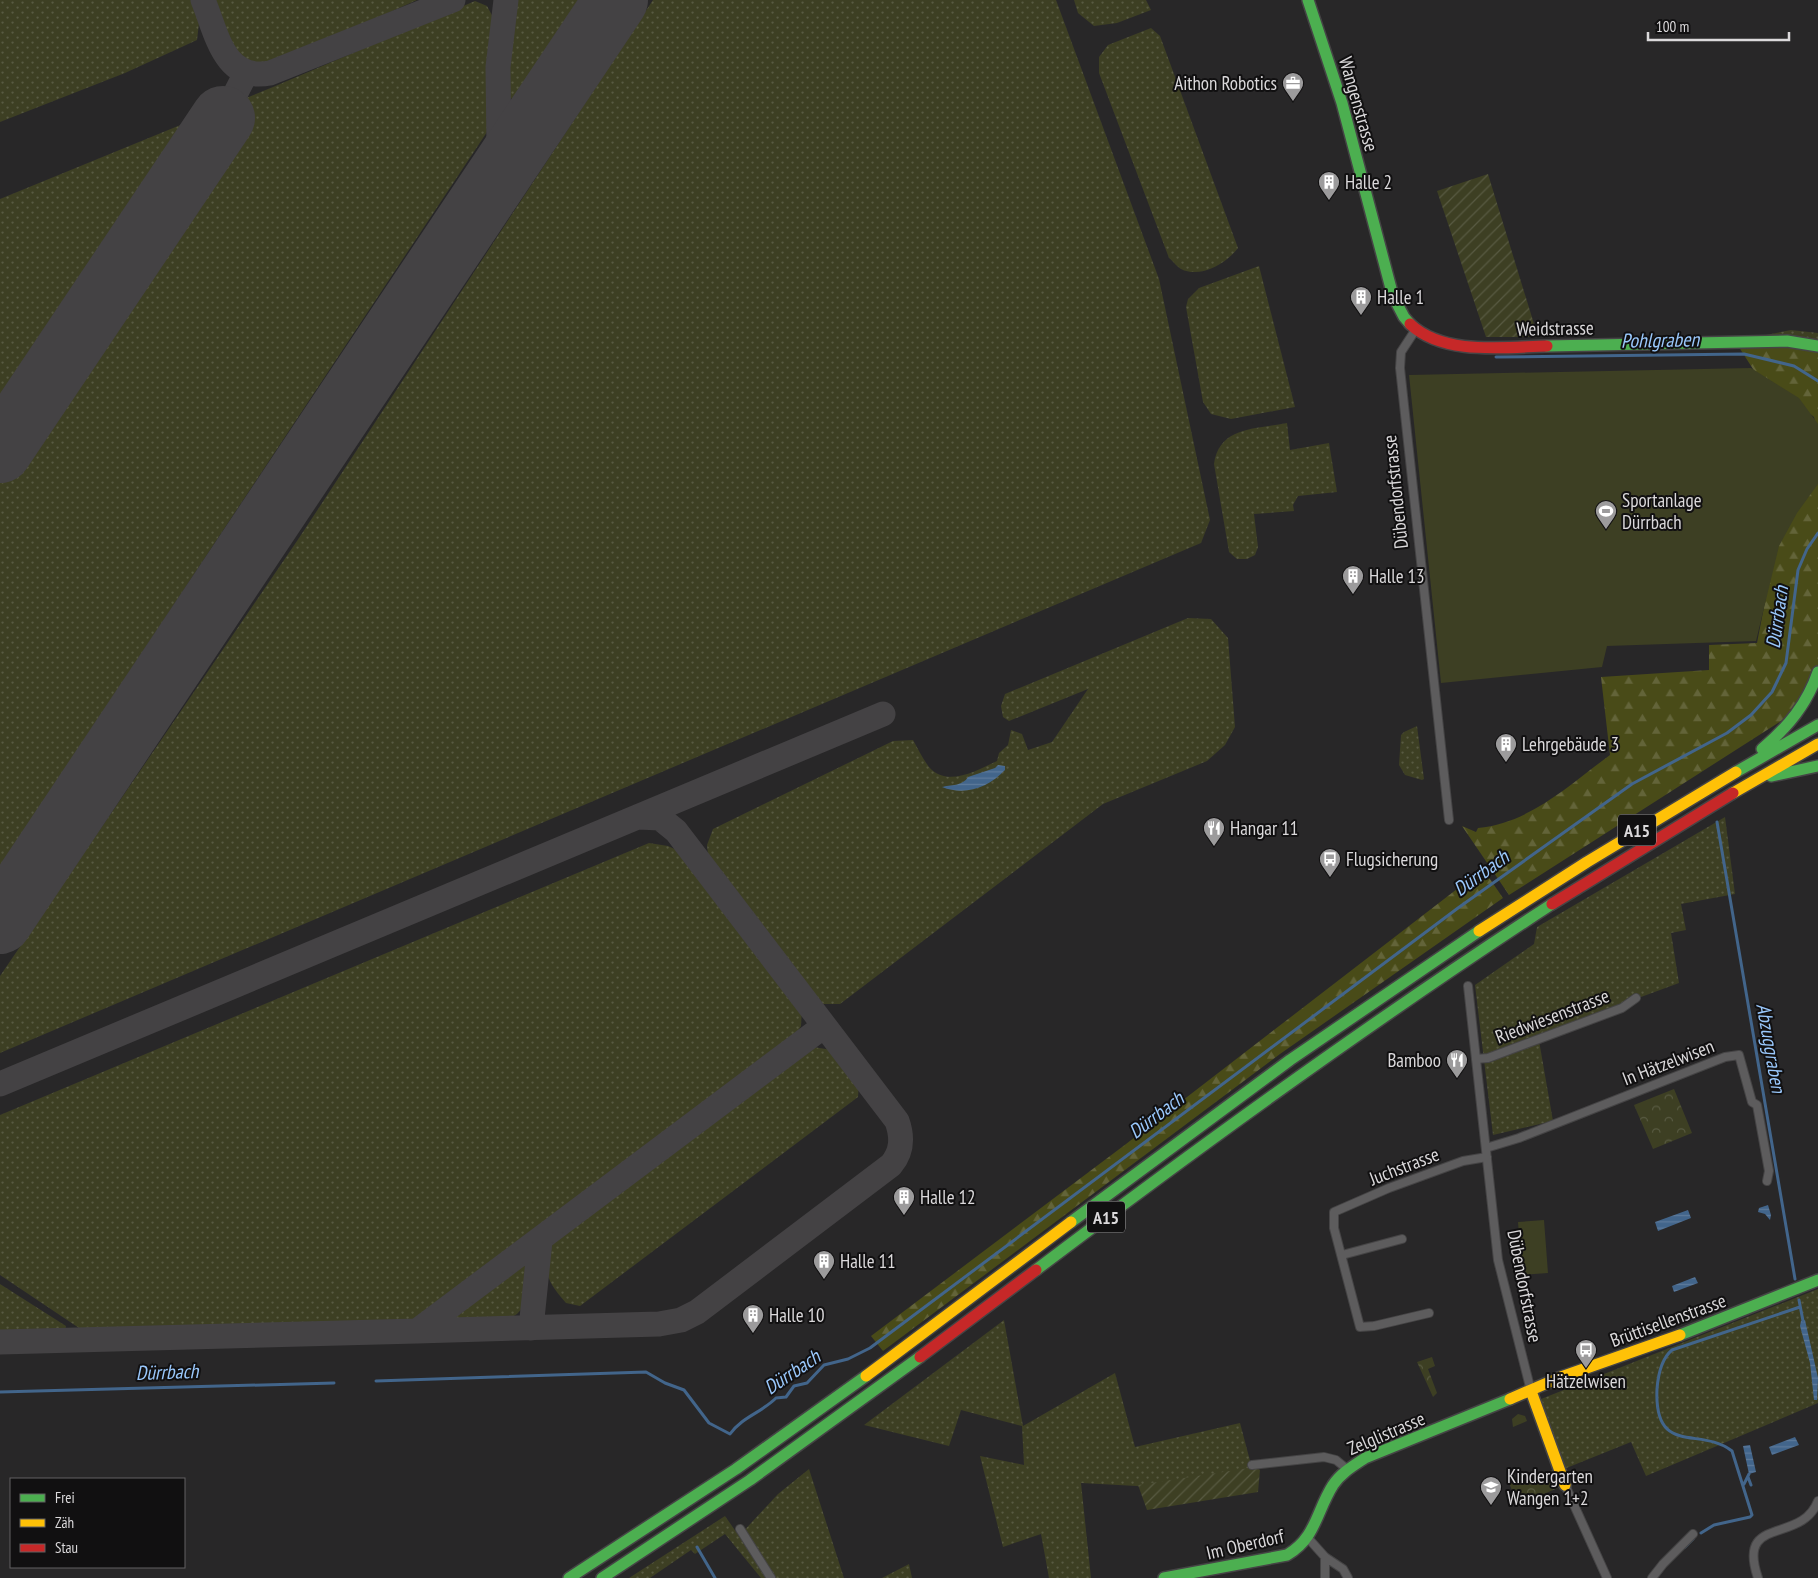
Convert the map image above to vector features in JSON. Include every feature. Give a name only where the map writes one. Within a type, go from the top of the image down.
[{"type":"main road","name":"Wangenstrasse","points":[[1308,0],[1342,103],[1393,296],[1404,318],[1416,329]]},
{"type":"main road","name":"Weidstrasse","points":[[1416,329],[1437,340],[1473,346],[1778,341],[1818,346]]},
{"type":"main road","points":[[1714,784],[1760,750],[1790,723],[1809,698],[1818,672]]},
{"type":"main road","name":"A15","points":[[569,1578],[670,1514],[809,1418],[1217,1113],[1384,995],[1560,878],[1714,784],[1818,725]]},
{"type":"main road","name":"A15","points":[[602,1578],[715,1505],[818,1433],[1188,1156],[1386,1014],[1546,908],[1751,782],[1818,744]]},
{"type":"main road","points":[[1751,782],[1818,766]]},
{"type":"main road","name":"Brüttisellenstrasse","points":[[1531,1391],[1562,1377],[1648,1347],[1818,1280]]},
{"type":"main road","name":"Zelglistrasse","points":[[1347,1469],[1365,1458],[1531,1391]]},
{"type":"main road","name":"Dübendorfstrasse","points":[[1531,1391],[1566,1485]]},
{"type":"main road","name":"Im Oberdorf","points":[[1164,1578],[1286,1556],[1299,1548],[1308,1538],[1333,1485],[1347,1469]]},
{"type":"street","name":"Dübendorfstrasse","points":[[1416,329],[1401,352],[1401,374],[1449,820]]},
{"type":"street","name":"Dübendorfstrasse","points":[[1468,986],[1486,1152],[1504,1289],[1531,1391]]},
{"type":"street","name":"Riedwiesenstrasse","points":[[1476,1059],[1488,1058],[1622,1008],[1636,998]]},
{"type":"street","name":"In Hätzelwisen","points":[[1486,1152],[1725,1057],[1739,1055],[1752,1102],[1757,1105],[1769,1171],[1767,1181]]},
{"type":"street","name":"Juchstrasse","points":[[1342,1255],[1334,1228],[1334,1212],[1388,1188],[1486,1152]]},
{"type":"street","points":[[1402,1239],[1342,1255],[1360,1327],[1374,1326],[1429,1313]]},
{"type":"street","name":"Zelglistrasse","points":[[1252,1465],[1324,1457],[1336,1460],[1347,1469]]},
{"type":"street","name":"Dübendorfstrasse","points":[[1566,1485],[1607,1578]]},
{"type":"street","points":[[1758,1578],[1752,1557],[1756,1543],[1764,1536],[1807,1518],[1818,1501]]},
{"type":"street","points":[[740,1529],[771,1578]]},
{"type":"street","points":[[1652,1578],[1693,1534]]},
{"type":"street","points":[[1308,1538],[1325,1557],[1343,1569],[1348,1578]]},
{"type":"street","points":[[1325,1557],[1325,1578]]},
{"type":"green space","points":[[0,0],[194,0],[200,15],[197,40],[125,73],[0,122]]},
{"type":"green space","points":[[210,0],[417,0],[272,65],[246,61],[229,46]]},
{"type":"green space","points":[[516,0],[583,0],[519,100],[509,98],[508,59],[513,4]]},
{"type":"green space","points":[[653,0],[1056,0],[1159,279],[1210,520],[1201,543],[0,1053],[0,976],[299,538]]},
{"type":"green space","points":[[1074,0],[1146,0],[1151,10],[1117,23],[1094,26],[1078,13]]},
{"type":"green space","points":[[475,1],[487,6],[494,19],[487,132],[0,867],[0,199],[273,87]]},
{"type":"green space","points":[[1151,28],[1160,36],[1238,248],[1220,264],[1204,271],[1188,272],[1178,267],[1169,258],[1099,73],[1099,57],[1108,45]]},
{"type":"green space","points":[[1488,174],[1538,337],[1486,337],[1437,191]]},
{"type":"green space","points":[[1259,266],[1295,407],[1231,419],[1211,414],[1203,402],[1186,307],[1188,299],[1199,288]]},
{"type":"green space","points":[[1791,330],[1818,333],[1818,346],[1735,341]]},
{"type":"green space","points":[[1735,341],[1818,346],[1818,433],[1814,417],[1798,404],[1762,383]]},
{"type":"green space","name":"Sportanlage Dürrbach","points":[[1751,368],[1799,398],[1818,424],[1818,484],[1797,513],[1779,546],[1756,641],[1607,646],[1602,667],[1441,683],[1409,375]]},
{"type":"green space","points":[[1287,423],[1290,450],[1329,443],[1337,492],[1298,496],[1293,505],[1294,511],[1254,514],[1258,547],[1255,555],[1247,559],[1237,559],[1229,552],[1214,464],[1217,452],[1223,442],[1231,436],[1252,429]]},
{"type":"green space","points":[[1818,480],[1818,672],[1803,707],[1509,895],[1462,826],[1476,832],[1478,828],[1497,825],[1532,811],[1564,790],[1610,755],[1601,677],[1709,670],[1709,645],[1757,643],[1777,540]]},
{"type":"green space","points":[[1188,618],[1211,619],[1228,638],[1235,727],[1225,745],[1207,761],[1103,804],[840,1004],[822,1004],[805,990],[709,864],[707,845],[713,829],[893,741],[913,740],[929,767],[936,773],[953,777],[972,772],[997,761],[999,753],[1008,745],[1011,730],[1022,734],[1028,750],[1052,742],[1088,689],[1009,721],[1003,717],[1001,706],[1005,694]]},
{"type":"green space","points":[[1417,726],[1424,779],[1422,780],[1405,775],[1399,765],[1401,735]]},
{"type":"green space","points":[[1725,817],[1735,894],[1681,904],[1686,930],[1671,933],[1679,983],[1538,1035],[1553,1121],[1493,1135],[1475,985],[1534,944],[1537,927]]},
{"type":"green space","points":[[649,843],[668,846],[683,853],[802,1008],[801,1026],[794,1038],[461,1291],[409,1322],[370,1326],[88,1334],[0,1275],[0,1115]]},
{"type":"green space","points":[[1483,869],[1503,898],[1280,1054],[883,1351],[871,1336],[1126,1144]]},
{"type":"green space","points":[[813,1047],[832,1050],[859,1084],[858,1097],[580,1306],[566,1303],[553,1287],[547,1273],[548,1258],[555,1238],[796,1054]]},
{"type":"green space","points":[[1674,1089],[1692,1133],[1653,1149],[1634,1105]]},
{"type":"green space","points":[[1544,1220],[1548,1273],[1522,1275],[1518,1222]]},
{"type":"green space","points":[[531,1258],[526,1304],[517,1314],[507,1320],[441,1323]]},
{"type":"green space","points":[[0,1284],[66,1326],[65,1333],[0,1335]]},
{"type":"green space","points":[[1818,1289],[1818,1403],[1646,1476],[1631,1442],[1564,1469],[1536,1401]]},
{"type":"green space","points":[[1004,1320],[1023,1426],[1115,1373],[1135,1447],[1240,1423],[1253,1472],[1155,1487],[1081,1483],[1091,1578],[1049,1578],[1041,1534],[1003,1547],[980,1456],[1024,1465],[1022,1426],[961,1410],[949,1446],[864,1425]]},
{"type":"green space","points":[[1432,1357],[1435,1366],[1428,1369],[1437,1393],[1433,1397],[1417,1362]]},
{"type":"green space","points":[[1518,1414],[1525,1416],[1527,1421],[1513,1427],[1512,1419]]},
{"type":"green space","points":[[1256,1467],[1260,1470],[1258,1492],[1147,1510],[1138,1485]]},
{"type":"green space","points":[[809,1469],[844,1578],[761,1578],[725,1534],[695,1554],[691,1550],[650,1578],[629,1578],[725,1516],[739,1536],[778,1494]]},
{"type":"green space","points":[[1553,1470],[1560,1487],[1518,1505],[1509,1483]]},
{"type":"green space","points":[[909,1564],[912,1578],[882,1578]]},
{"type":"water","points":[[998,765],[1005,766],[1005,770],[984,786],[959,791],[942,787],[960,784],[968,777],[995,768]]},
{"type":"water","points":[[1768,1205],[1771,1215],[1770,1220],[1765,1214],[1758,1212],[1759,1208]]},
{"type":"water","points":[[1688,1210],[1691,1218],[1658,1231],[1655,1222]]},
{"type":"water","points":[[1695,1277],[1698,1283],[1674,1292],[1672,1286]]},
{"type":"water","points":[[1805,1320],[1818,1378],[1817,1400],[1814,1400],[1810,1363],[1800,1326],[1801,1321]]},
{"type":"water","points":[[1795,1437],[1799,1445],[1772,1455],[1769,1447]]},
{"type":"water","points":[[1750,1445],[1756,1472],[1749,1474],[1743,1446]]},
{"type":"waterway","name":"Pohlgraben","points":[[1496,357],[1744,354],[1794,366],[1818,381]]},
{"type":"waterway","name":"Dürrbach","points":[[376,1381],[646,1372],[665,1383],[684,1390],[709,1423],[730,1434],[740,1423],[776,1398],[786,1397],[794,1386],[807,1383],[824,1365],[848,1359],[870,1348],[1458,908],[1632,784],[1727,733],[1751,715],[1772,692],[1786,663],[1798,570],[1807,549],[1818,533]]},
{"type":"waterway","name":"Abzuggraben","points":[[1717,822],[1795,1279]]},
{"type":"waterway","name":"Abzuggraben","points":[[1799,1300],[1803,1321]]},
{"type":"waterway","points":[[1701,1533],[1714,1525],[1752,1515],[1732,1451],[1706,1440],[1681,1436],[1671,1432],[1663,1424],[1658,1410],[1657,1389],[1659,1373],[1665,1358],[1672,1350],[1800,1307]]},
{"type":"waterway","name":"Dürrbach","points":[[0,1392],[334,1383]]},
{"type":"waterway","points":[[1744,1484],[1749,1474]]},
{"type":"waterway","points":[[1748,1477],[1751,1485]]},
{"type":"waterway","points":[[1685,1547],[1693,1539]]},
{"type":"waterway","points":[[697,1547],[715,1578]]},
{"type":"taxiway","points":[[203,0],[224,53],[232,63],[242,70],[254,74],[270,73],[453,0]]},
{"type":"taxiway","points":[[488,192],[497,168],[499,148],[498,67],[506,0]]},
{"type":"taxiway","points":[[223,118],[246,73]]},
{"type":"taxiway","points":[[0,1084],[883,714]]},
{"type":"taxiway","points":[[417,1331],[659,1324],[681,1320],[697,1312],[891,1165],[895,1160],[901,1139],[897,1121],[676,831],[660,818],[639,817]]},
{"type":"taxiway","points":[[0,1342],[417,1331],[824,1026]]},
{"type":"taxiway","points":[[531,1328],[540,1241]]},
{"type":"runway","points":[[0,922],[616,0]]},
{"type":"runway","points":[[0,451],[223,118]]},
{"type":"traffic: fast","points":[[1308,0],[1342,103],[1393,296],[1410,324]]},
{"type":"traffic: fast","points":[[1547,346],[1787,341],[1818,346]]},
{"type":"traffic: fast","points":[[1762,749],[1796,714],[1814,684],[1818,672]]},
{"type":"traffic: fast","points":[[1736,772],[1818,725]]},
{"type":"traffic: fast","points":[[1771,776],[1818,766]]},
{"type":"traffic: fast","points":[[1036,1270],[1291,1082],[1420,992],[1552,904]]},
{"type":"traffic: fast","points":[[1071,1222],[1290,1060],[1479,931]]},
{"type":"traffic: fast","points":[[1680,1335],[1818,1280]]},
{"type":"traffic: fast","points":[[602,1578],[750,1480],[920,1357]]},
{"type":"traffic: fast","points":[[569,1578],[736,1469],[866,1376]]},
{"type":"traffic: fast","points":[[1164,1578],[1287,1555],[1304,1541],[1333,1485],[1352,1467],[1365,1458],[1510,1399]]},
{"type":"traffic: slow","points":[[1733,793],[1818,744]]},
{"type":"traffic: slow","points":[[1479,931],[1587,862],[1736,772]]},
{"type":"traffic: slow","points":[[866,1376],[1071,1222]]},
{"type":"traffic: slow","points":[[1510,1399],[1561,1377],[1680,1335]]},
{"type":"traffic: slow","points":[[1531,1391],[1565,1485]]},
{"type":"traffic: jam","points":[[1410,324],[1424,334],[1440,341],[1457,345],[1494,348],[1547,346]]},
{"type":"traffic: jam","points":[[1552,904],[1733,793]]},
{"type":"traffic: jam","points":[[920,1357],[1036,1270]]},
{"type":"place","name":"Aithon Robotics","points":[[1293,102]]},
{"type":"place","name":"Halle 2","points":[[1329,201]]},
{"type":"place","name":"Halle 1","points":[[1361,316]]},
{"type":"place","name":"Sportanlage Dürrbach","points":[[1606,530]]},
{"type":"place","name":"Halle 13","points":[[1353,595]]},
{"type":"place","name":"Lehrgebäude 3","points":[[1506,763]]},
{"type":"place","name":"Hangar 11","points":[[1214,847]]},
{"type":"place","name":"Flugsicherung","points":[[1330,878]]},
{"type":"place","name":"Bamboo","points":[[1457,1079]]},
{"type":"place","name":"Halle 12","points":[[904,1216]]},
{"type":"place","name":"Halle 11","points":[[824,1280]]},
{"type":"place","name":"Halle 10","points":[[753,1334]]},
{"type":"place","name":"Hätzelwisen","points":[[1586,1369]]},
{"type":"place","name":"Kindergarten Wangen 1+2","points":[[1491,1506]]}]
